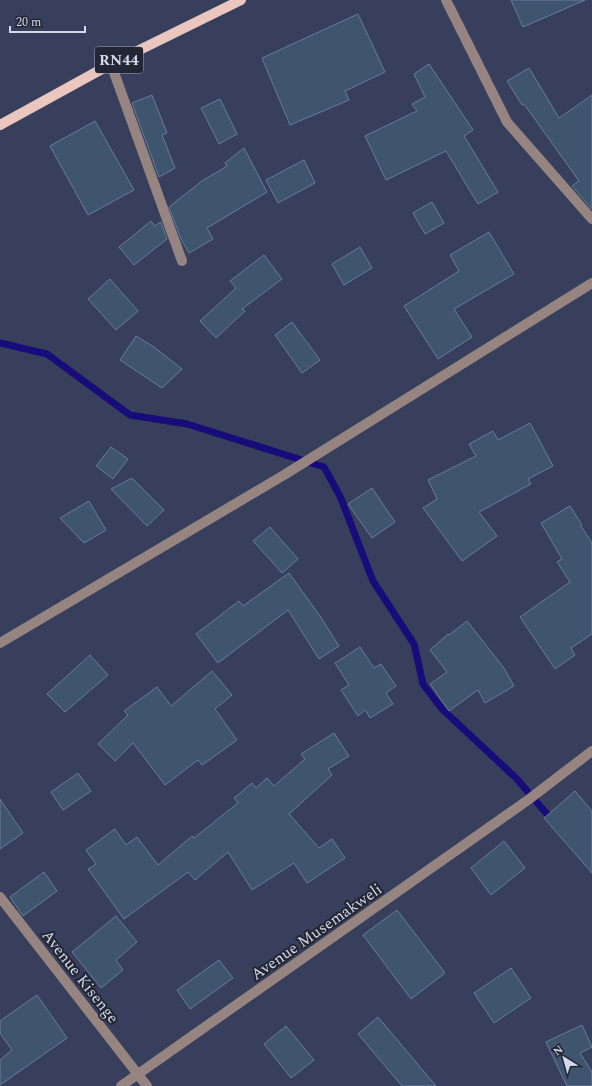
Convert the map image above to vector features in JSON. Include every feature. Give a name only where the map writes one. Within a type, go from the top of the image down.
[{"type":"main road","name":"RN44","points":[[0,125],[111,64],[241,0]]},
{"type":"street","points":[[446,0],[507,122],[592,219]]},
{"type":"street","points":[[111,64],[182,261]]},
{"type":"street","points":[[0,643],[317,454],[592,283]]},
{"type":"street","name":"Avenue Musemakweli","points":[[121,1086],[528,800],[592,751]]},
{"type":"street","name":"Avenue Kisenge","points":[[0,897],[147,1086]]},
{"type":"building","points":[[511,0],[585,0],[523,27]]},
{"type":"building","points":[[358,14],[385,72],[345,91],[349,100],[290,125],[262,58]]},
{"type":"building","points":[[429,64],[473,130],[464,136],[498,192],[478,204],[446,151],[386,180],[365,136],[417,111],[412,104],[425,97],[414,74]]},
{"type":"building","points":[[529,68],[559,118],[592,95],[592,209],[572,186],[579,181],[524,104],[522,105],[507,81]]},
{"type":"building","points":[[152,95],[167,133],[162,135],[175,168],[159,177],[132,103]]},
{"type":"building","points":[[220,99],[237,134],[219,144],[201,108]]},
{"type":"building","points":[[95,121],[134,190],[88,215],[50,146]]},
{"type":"building","points":[[244,148],[267,192],[207,228],[213,239],[189,253],[181,239],[169,207],[202,181],[227,166],[225,163]]},
{"type":"building","points":[[304,160],[315,183],[278,203],[266,180]]},
{"type":"building","points":[[432,202],[444,223],[425,234],[413,213]]},
{"type":"building","points":[[151,221],[154,226],[161,222],[167,239],[134,265],[119,247]]},
{"type":"building","points":[[489,232],[514,274],[454,309],[472,337],[438,359],[404,306],[459,271],[450,255]]},
{"type":"building","points":[[360,247],[372,268],[344,285],[332,264]]},
{"type":"building","points":[[264,255],[282,279],[242,309],[245,311],[216,338],[200,321],[236,288],[230,281]]},
{"type":"building","points":[[110,279],[138,311],[116,330],[88,299]]},
{"type":"building","points":[[292,322],[320,360],[302,373],[275,335]]},
{"type":"building","points":[[136,336],[154,347],[182,369],[162,388],[120,360]]},
{"type":"building","points":[[530,423],[553,466],[528,479],[531,484],[479,512],[497,536],[462,561],[423,508],[437,499],[428,480],[476,456],[469,444],[493,431],[498,440]]},
{"type":"building","points":[[111,447],[128,459],[113,479],[96,466]]},
{"type":"building","points":[[132,478],[164,510],[147,526],[111,489]]},
{"type":"building","points":[[372,488],[395,522],[372,538],[348,504]]},
{"type":"building","points":[[89,501],[106,530],[84,543],[60,518]]},
{"type":"building","points":[[570,506],[592,543],[592,634],[571,648],[575,655],[555,669],[520,617],[570,582],[557,562],[562,559],[541,523]]},
{"type":"building","points":[[270,527],[298,559],[282,573],[253,541]]},
{"type":"building","points":[[289,573],[320,616],[339,646],[319,659],[288,610],[218,663],[196,634],[239,601],[243,606]]},
{"type":"building","points":[[467,621],[504,668],[514,686],[485,703],[478,690],[449,711],[430,684],[447,672],[430,650],[448,634],[449,635]]},
{"type":"building","points":[[360,647],[374,668],[381,664],[396,686],[386,693],[393,704],[370,718],[365,710],[358,716],[341,690],[349,685],[335,663]]},
{"type":"building","points":[[90,655],[108,675],[65,712],[47,694]]},
{"type":"building","points":[[212,671],[232,695],[215,709],[237,740],[202,765],[198,760],[165,785],[133,743],[115,761],[98,744],[128,715],[124,711],[157,687],[171,706]]},
{"type":"building","points":[[334,733],[349,756],[328,769],[332,775],[289,814],[319,848],[332,839],[345,858],[307,883],[294,863],[252,890],[228,852],[195,880],[188,872],[124,919],[88,869],[96,864],[86,850],[115,829],[126,845],[137,837],[158,865],[192,836],[194,838],[238,803],[234,798],[252,783],[256,788],[267,778],[274,786],[305,759],[301,754]]},
{"type":"building","points":[[78,773],[91,791],[63,810],[51,792]]},
{"type":"building","points":[[575,791],[592,811],[592,873],[544,818]]},
{"type":"building","points":[[0,799],[23,833],[0,849]]},
{"type":"building","points":[[504,841],[525,868],[491,895],[471,868]]},
{"type":"building","points":[[44,872],[57,891],[23,916],[10,897]]},
{"type":"building","points":[[397,910],[445,973],[411,999],[363,935]]},
{"type":"building","points":[[116,916],[137,942],[116,960],[123,970],[101,988],[72,952]]},
{"type":"building","points":[[219,960],[233,978],[190,1009],[177,990]]},
{"type":"building","points":[[511,968],[531,998],[494,1023],[474,993]]},
{"type":"building","points":[[37,995],[67,1038],[0,1085],[0,1060],[12,1050],[0,1033],[0,1021]]},
{"type":"building","points":[[378,1017],[436,1086],[402,1086],[358,1034]]},
{"type":"building","points":[[582,1025],[592,1047],[580,1053],[592,1072],[592,1086],[567,1086],[546,1042]]},
{"type":"building","points":[[286,1026],[314,1060],[291,1078],[264,1044]]},
{"type":"waterway","points":[[0,343],[47,354],[130,415],[187,424],[324,467],[340,496],[373,581],[414,644],[423,684],[442,709],[516,778],[553,821]]}]
